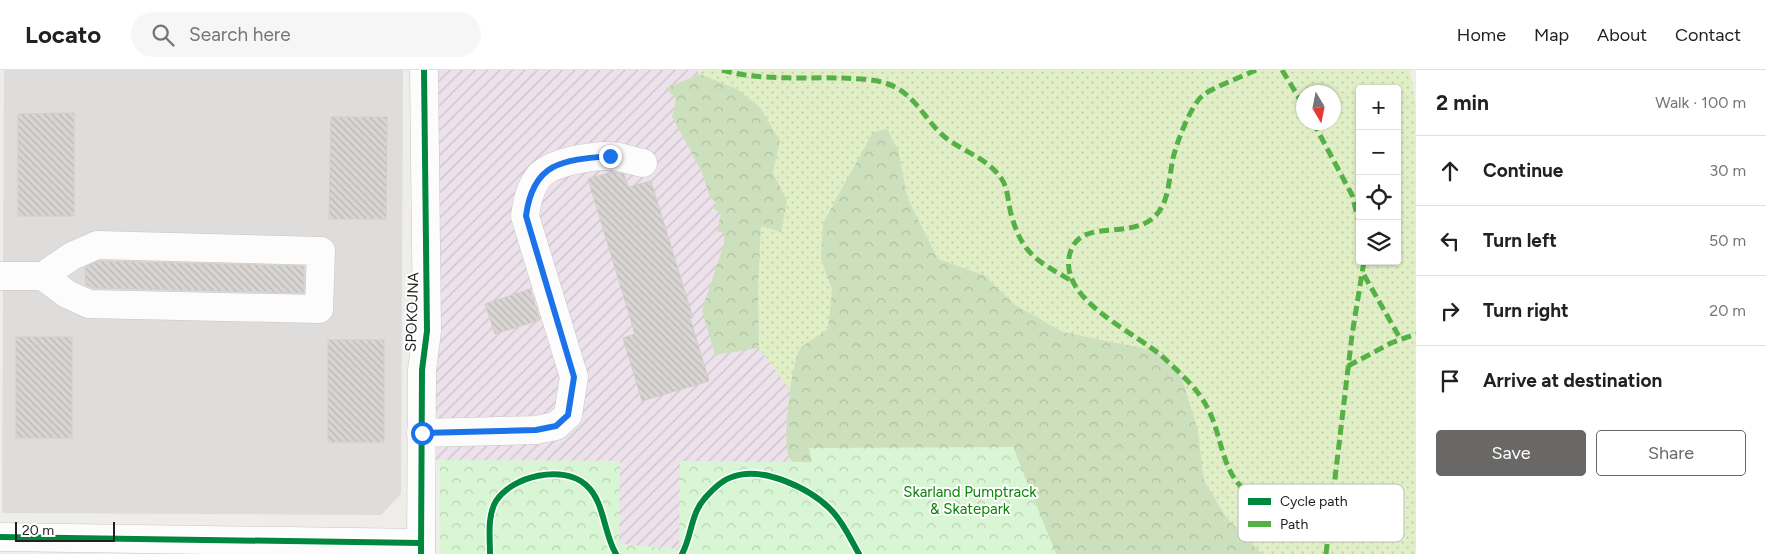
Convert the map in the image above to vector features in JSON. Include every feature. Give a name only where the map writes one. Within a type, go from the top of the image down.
[{"type":"street","name":"SPOKOJNA","points":[[421,548],[422,370],[426,331],[424,70]]},
{"type":"street","points":[[422,433],[536,430],[556,426],[568,415],[574,377],[526,216],[528,196],[538,177],[561,164],[578,159],[610,156],[643,163]]},
{"type":"street","points":[[0,276],[44,276],[72,256],[97,245],[321,251],[319,309],[89,304],[67,294],[44,276]]},
{"type":"street","points":[[0,537],[421,548]]},
{"type":"shaded area","points":[[4,70],[403,70],[401,494],[381,515],[2,513]]},
{"type":"shaded area","points":[[431,70],[698,70],[812,462],[679,549],[619,544],[619,461],[428,460]]},
{"type":"green space","points":[[701,70],[1410,70],[1416,106],[1416,554],[1262,554],[1250,542],[1404,542],[1404,484],[1238,484],[1238,529],[1226,517],[1204,480],[1198,431],[1182,378],[1157,351],[1063,332],[1014,304],[984,275],[938,259],[907,197],[899,152],[839,195],[824,223],[821,259],[832,290],[828,329],[800,349],[790,390],[759,348],[758,291],[761,226],[787,201],[737,89],[700,74]]},
{"type":"green space","points":[[700,74],[737,89],[760,107],[780,141],[773,172],[787,201],[781,232],[761,226],[758,291],[759,348],[715,355],[702,310],[724,244],[724,232],[717,232],[721,213],[714,209],[716,202],[710,198],[702,172],[672,117],[676,99],[666,88]]},
{"type":"green space","points":[[887,129],[899,152],[907,197],[938,259],[984,275],[1014,304],[1063,332],[1157,351],[1182,378],[1198,431],[1204,480],[1226,517],[1238,529],[1238,542],[1250,542],[1262,554],[882,554],[802,473],[788,454],[787,417],[791,384],[800,349],[828,329],[832,290],[821,259],[823,223],[873,132]]},
{"type":"green space","name":"Skarland Pumptrack & Skatepark","points":[[1013,447],[1056,554],[440,554],[440,460],[620,461],[619,544],[679,549],[680,461],[812,462],[809,448]]},
{"type":"building","points":[[74,113],[74,216],[18,216],[18,114]]},
{"type":"building","points":[[331,117],[387,117],[386,219],[329,219]]},
{"type":"building","points":[[612,172],[624,174],[628,187],[651,181],[693,318],[690,318],[709,381],[642,401],[623,338],[635,334],[588,179]]},
{"type":"building","points":[[99,261],[304,266],[304,293],[93,288],[86,285],[85,267]]},
{"type":"building","points":[[530,289],[540,320],[495,334],[485,304]]},
{"type":"building","points":[[16,337],[72,337],[72,438],[16,438]]},
{"type":"building","points":[[328,340],[384,340],[384,442],[328,442]]},
{"type":"marked path","points":[[722,70],[751,76],[782,78],[863,79],[883,82],[895,87],[910,98],[946,138],[982,160],[995,171],[1005,186],[1015,228],[1026,248],[1040,262],[1072,281]]},
{"type":"marked path","points":[[1239,484],[1227,464],[1212,418],[1199,394],[1165,359],[1118,326],[1085,299],[1074,284],[1069,268],[1071,250],[1078,239],[1101,231],[1142,225],[1154,218],[1165,200],[1173,158],[1184,125],[1197,101],[1213,89],[1256,70]]},
{"type":"marked path","points":[[1282,70],[1296,93]]},
{"type":"marked path","points":[[1317,130],[1352,195],[1358,220]]},
{"type":"marked path","points":[[1334,484],[1352,335],[1363,265]]},
{"type":"marked path","points":[[1364,275],[1401,340]]},
{"type":"marked path","points":[[1348,366],[1391,343],[1416,334]]},
{"type":"marked path","points":[[1326,554],[1327,542]]},
{"type":"cycle path","points":[[421,554],[422,370],[427,331],[424,70]]},
{"type":"cycle path","points":[[490,554],[490,520],[496,501],[504,492],[525,479],[552,474],[576,479],[586,485],[592,492],[597,500],[608,536],[616,554]]},
{"type":"cycle path","points":[[682,554],[696,511],[705,498],[725,480],[744,474],[757,474],[786,481],[813,495],[824,503],[837,517],[859,554]]},
{"type":"cycle path","points":[[0,537],[421,543]]},
{"type":"route","points":[[422,433],[536,430],[556,426],[568,415],[572,400],[574,377],[526,216],[528,196],[538,177],[561,164],[578,159],[610,156]]}]
